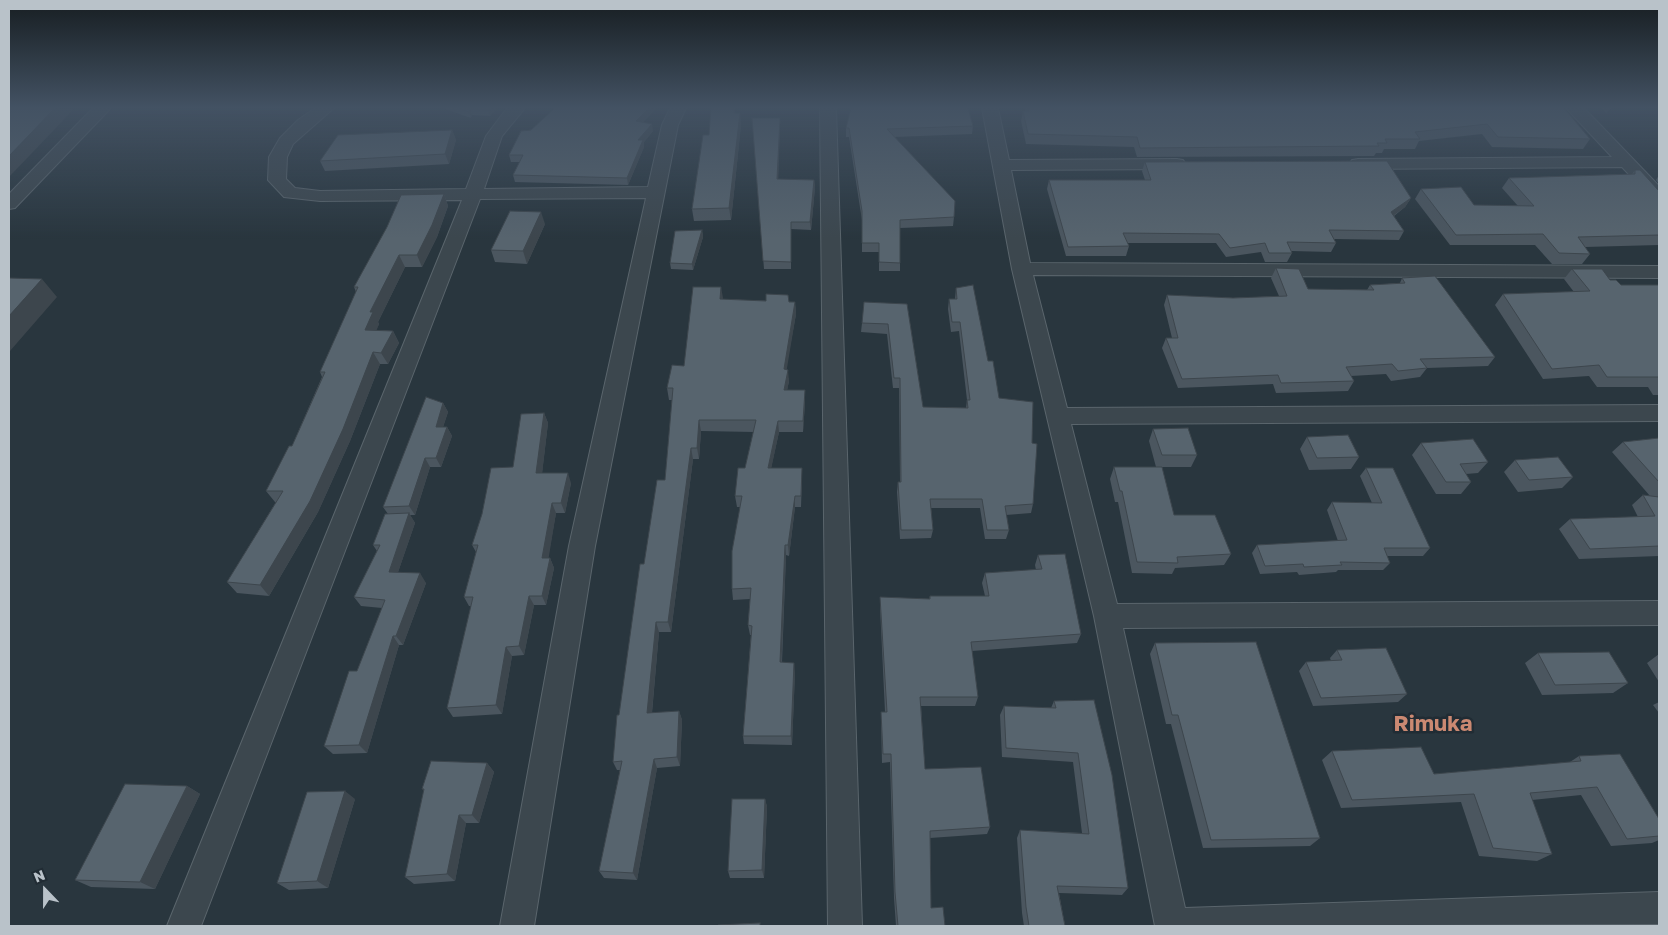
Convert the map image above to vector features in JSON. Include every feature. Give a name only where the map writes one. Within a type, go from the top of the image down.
[{"type":"street","points":[[9,204],[60,152]]},
{"type":"street","points":[[281,152],[278,158],[277,180],[290,193],[320,196],[655,192]]},
{"type":"street","points":[[184,926],[488,152]]},
{"type":"street","points":[[517,926],[582,546],[664,152]]},
{"type":"street","points":[[829,152],[845,926]]},
{"type":"street","points":[[998,152],[1022,269],[1107,616],[1172,925],[1659,908]]},
{"type":"street","points":[[1616,152],[1659,196]]},
{"type":"street","points":[[1338,164],[1626,162]]},
{"type":"street","points":[[1000,165],[1189,164]]},
{"type":"street","points":[[1022,269],[1659,272]]},
{"type":"street","points":[[1058,416],[1659,413]]},
{"type":"street","points":[[1107,616],[1659,613]]},
{"type":"building","points":[[326,152],[446,152],[445,154],[320,161]]},
{"type":"building","points":[[511,152],[638,152],[627,178],[513,175],[523,155],[509,155]]},
{"type":"building","points":[[701,152],[736,152],[729,208],[692,209]]},
{"type":"building","points":[[755,152],[778,152],[777,179],[814,180],[810,222],[791,222],[791,262],[763,261]]},
{"type":"building","points":[[853,152],[908,152],[955,201],[954,217],[900,220],[900,263],[879,262],[879,243],[862,243],[862,211]]},
{"type":"building","points":[[1387,161],[1411,198],[1391,212],[1404,231],[1329,230],[1336,243],[1287,242],[1292,253],[1269,253],[1265,243],[1230,248],[1219,234],[1123,233],[1129,246],[1068,247],[1049,180],[1151,180],[1145,162]]},
{"type":"building","points":[[1635,170],[1640,170],[1659,191],[1659,235],[1578,237],[1590,254],[1559,253],[1543,234],[1456,235],[1421,189],[1461,187],[1474,205],[1534,206],[1509,178],[1635,174]]},
{"type":"building","points":[[444,194],[432,225],[417,255],[399,255],[370,312],[373,312],[365,330],[393,331],[381,353],[373,352],[343,429],[310,501],[260,585],[227,582],[283,491],[266,491],[289,446],[292,446],[325,372],[320,372],[358,287],[354,287],[387,227],[401,195]]},
{"type":"building","points":[[510,211],[541,212],[523,251],[491,250]]},
{"type":"building","points":[[702,230],[692,264],[670,263],[675,231]]},
{"type":"building","points":[[1276,268],[1299,269],[1308,289],[1374,290],[1370,285],[1405,283],[1402,278],[1435,276],[1495,357],[1420,359],[1427,368],[1398,371],[1392,364],[1346,367],[1354,381],[1281,383],[1278,375],[1182,379],[1166,338],[1178,338],[1167,295],[1233,298],[1287,296]]},
{"type":"building","points":[[1572,269],[1602,269],[1610,280],[1616,280],[1621,285],[1659,285],[1659,378],[1607,377],[1599,365],[1552,369],[1503,294],[1590,291]]},
{"type":"building","points":[[9,278],[42,279],[9,316]]},
{"type":"building","points":[[973,285],[988,361],[993,361],[999,398],[1033,402],[1032,443],[1037,444],[1033,504],[1005,506],[1009,530],[987,530],[982,499],[930,499],[933,530],[901,530],[898,482],[901,482],[900,378],[894,378],[888,324],[862,323],[864,302],[907,304],[923,407],[968,408],[967,400],[970,400],[960,322],[952,322],[949,299],[957,299],[956,288]]},
{"type":"building","points":[[693,287],[721,287],[720,299],[766,301],[766,294],[788,295],[789,302],[795,302],[784,369],[788,370],[784,390],[805,390],[803,421],[778,421],[768,468],[802,468],[801,496],[795,496],[788,545],[785,545],[780,662],[794,663],[791,736],[743,736],[752,626],[748,625],[751,588],[732,589],[732,551],[742,496],[735,496],[738,468],[745,468],[756,420],[699,420],[697,448],[691,448],[668,622],[656,622],[647,713],[679,711],[677,757],[654,759],[633,873],[599,871],[622,761],[613,762],[617,715],[619,715],[640,564],[644,564],[657,480],[665,480],[673,388],[667,388],[672,365],[684,366]]},
{"type":"building","points":[[426,397],[443,403],[436,427],[447,427],[436,458],[425,458],[409,506],[383,507]]},
{"type":"building","points":[[544,413],[536,473],[568,473],[561,503],[552,503],[542,558],[550,558],[542,596],[529,596],[519,646],[506,647],[496,705],[447,708],[473,597],[464,597],[478,545],[472,545],[482,514],[491,468],[513,467],[521,414]]},
{"type":"building","points":[[1188,428],[1197,455],[1162,455],[1153,429]]},
{"type":"building","points":[[1348,435],[1359,457],[1317,458],[1307,437]]},
{"type":"building","points":[[1659,438],[1659,482],[1623,442]]},
{"type":"building","points":[[1473,439],[1488,462],[1460,464],[1471,482],[1446,482],[1421,443]]},
{"type":"building","points":[[1558,457],[1573,477],[1529,480],[1515,460]]},
{"type":"building","points":[[1114,467],[1162,467],[1174,515],[1215,515],[1231,554],[1177,557],[1178,563],[1137,562],[1122,491],[1120,491]]},
{"type":"building","points":[[1366,468],[1393,468],[1430,548],[1384,548],[1390,563],[1340,562],[1342,565],[1304,567],[1303,564],[1265,566],[1257,545],[1347,540],[1332,502],[1382,503]]},
{"type":"building","points":[[1643,495],[1659,497],[1659,546],[1590,549],[1570,519],[1655,516]]},
{"type":"building","points":[[409,513],[389,572],[420,573],[396,636],[393,636],[359,745],[324,746],[349,671],[357,671],[385,600],[354,597],[380,545],[373,545],[385,514]]},
{"type":"building","points":[[1065,554],[1081,634],[971,642],[978,697],[920,697],[925,769],[981,767],[990,827],[930,831],[931,908],[943,907],[945,926],[898,926],[895,892],[891,754],[883,754],[881,712],[887,712],[880,597],[930,599],[930,596],[989,596],[985,573],[1042,569],[1038,555]]},
{"type":"building","points":[[1256,642],[1320,838],[1211,840],[1178,715],[1172,715],[1155,643]]},
{"type":"building","points":[[1386,648],[1407,694],[1321,698],[1306,662],[1342,660],[1337,650]]},
{"type":"building","points":[[1609,652],[1628,683],[1555,685],[1538,653]]},
{"type":"building","points":[[1094,700],[1112,775],[1128,888],[1057,886],[1065,926],[1029,926],[1020,830],[1089,834],[1078,753],[1006,748],[1004,706],[1056,708],[1054,701]]},
{"type":"building","points":[[1421,747],[1434,774],[1581,761],[1579,756],[1620,754],[1659,819],[1659,836],[1627,839],[1597,787],[1530,793],[1552,854],[1493,848],[1474,794],[1352,800],[1332,751]]},
{"type":"building","points":[[431,761],[487,763],[472,815],[459,815],[447,874],[405,877],[424,789],[422,789]]},
{"type":"building","points":[[125,784],[187,786],[140,882],[75,880]]},
{"type":"building","points":[[345,791],[317,881],[277,883],[307,792]]},
{"type":"building","points":[[732,799],[765,799],[762,870],[728,871]]},
{"type":"building","points":[[760,923],[760,926],[717,926],[718,925]]},
{"type":"district","name":"Rimuka","points":[[1433,724]]}]
